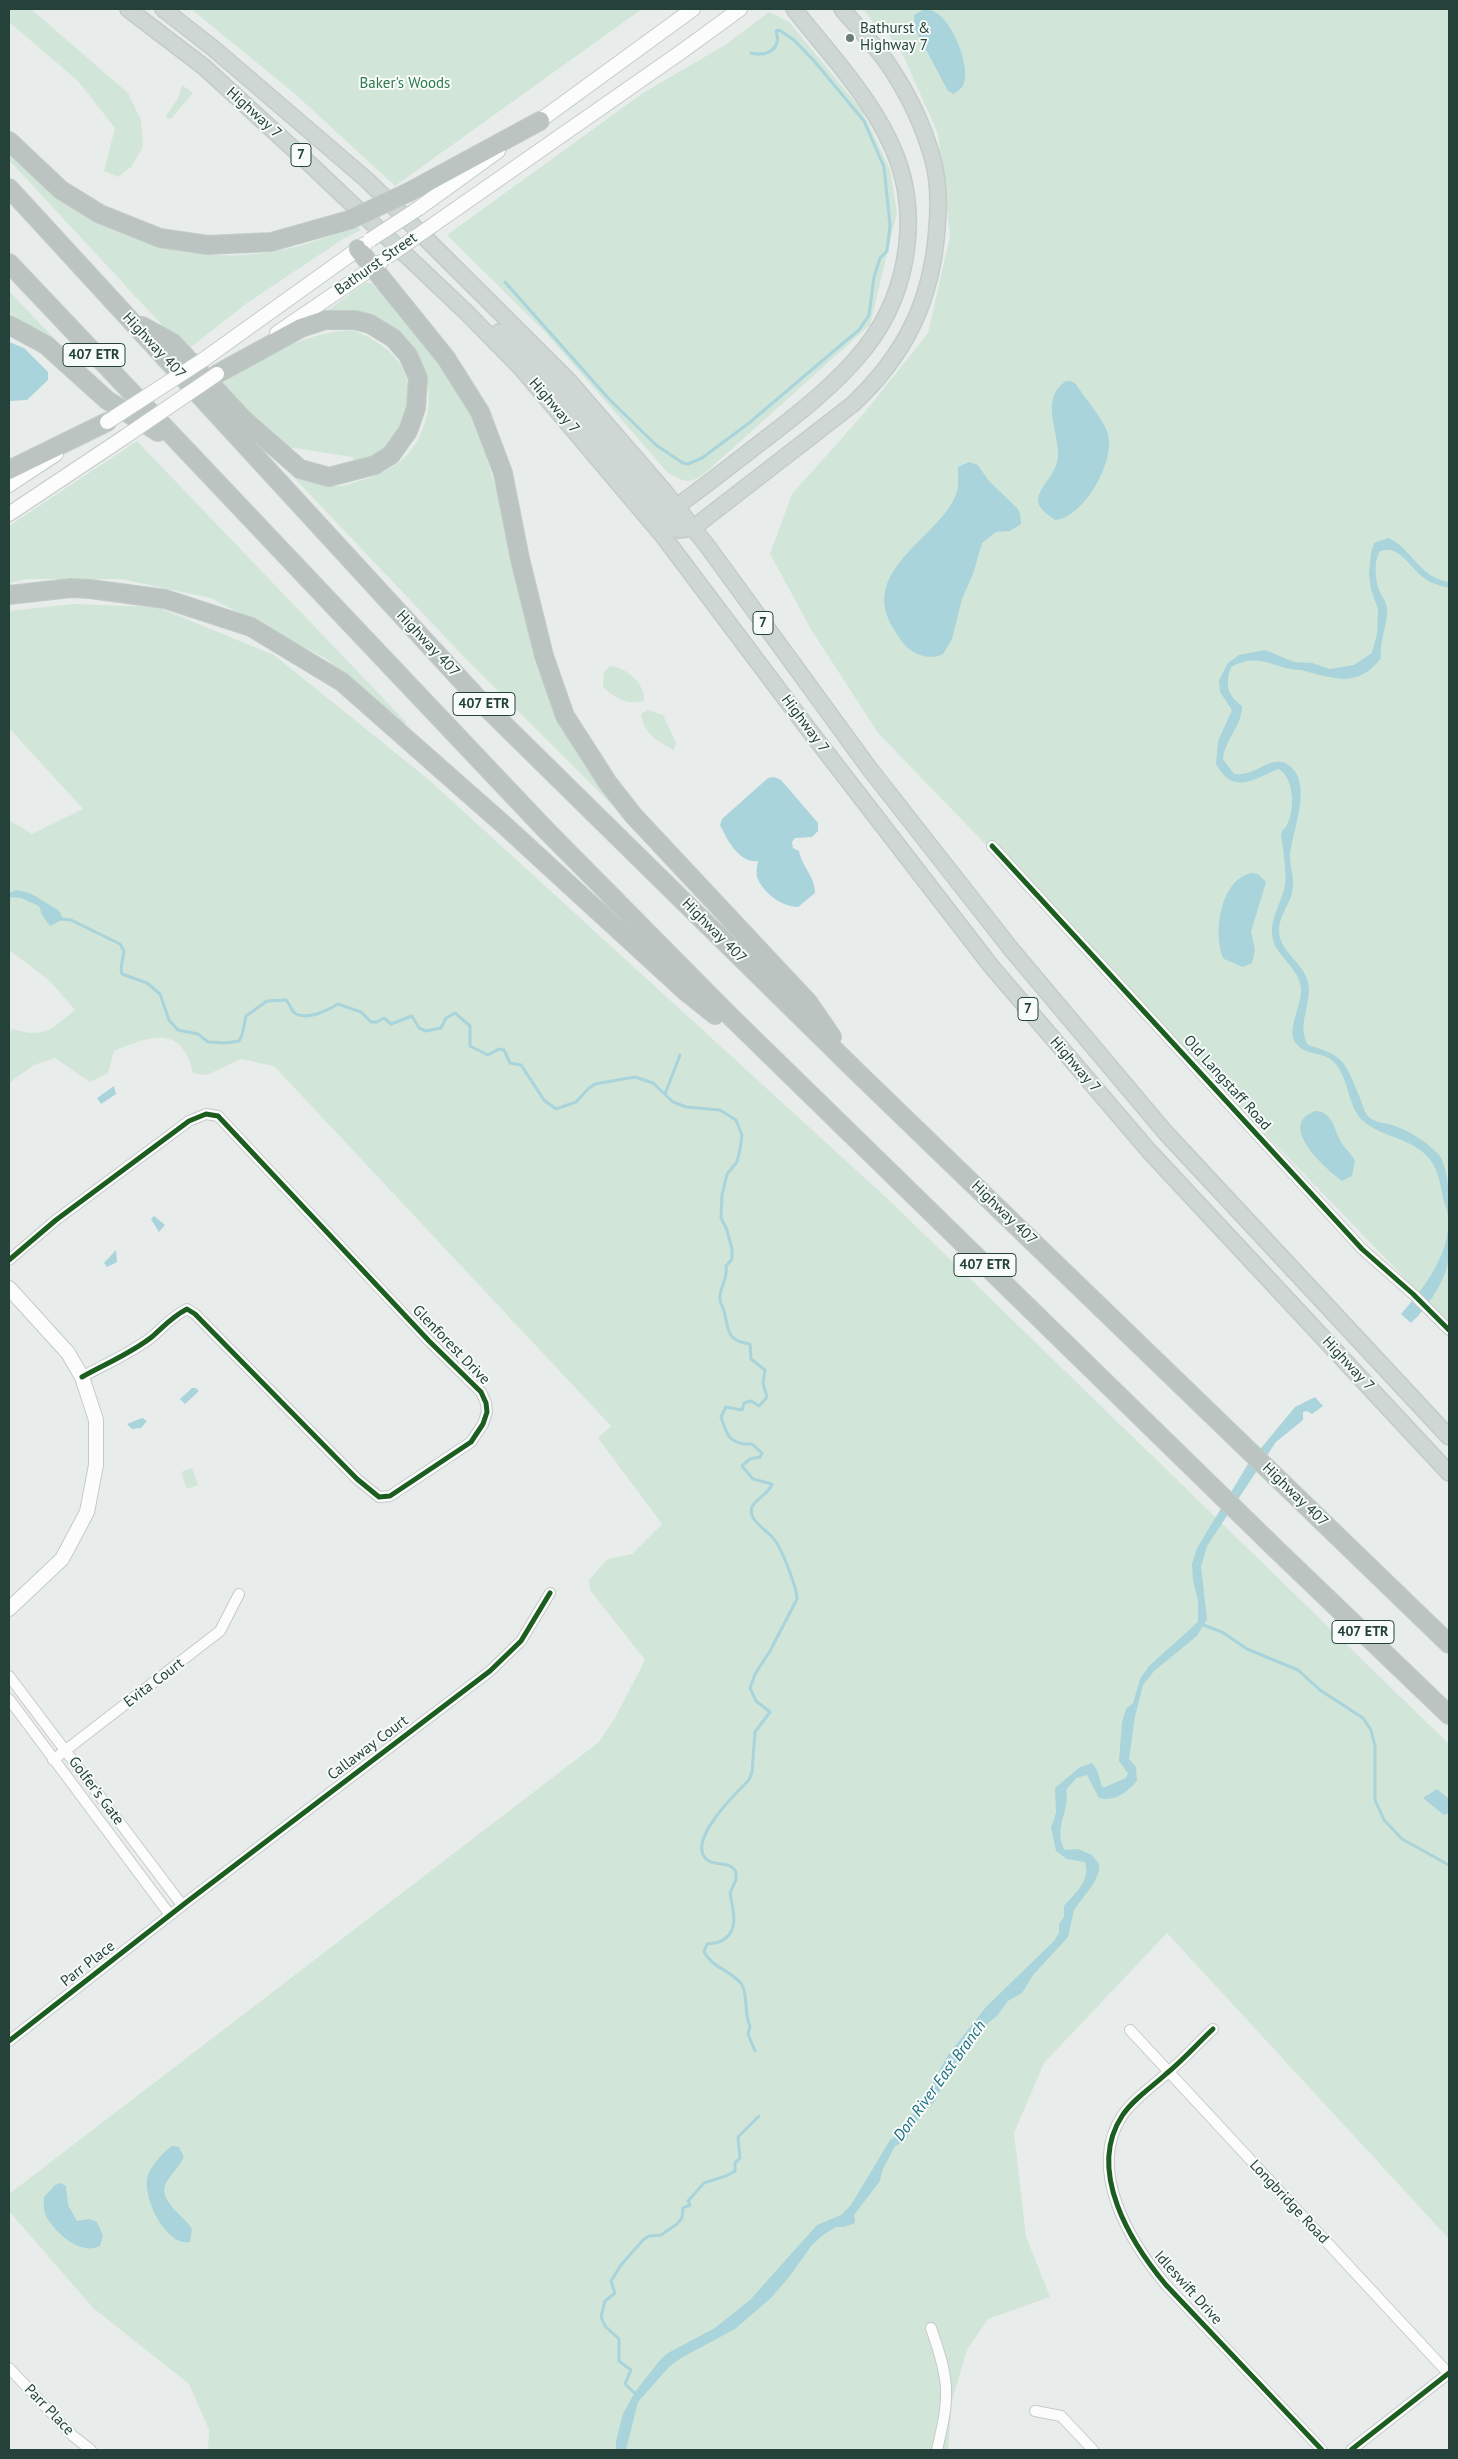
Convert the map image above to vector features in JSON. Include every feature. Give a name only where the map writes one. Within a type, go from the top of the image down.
[{"type":"highway","points":[[9,141],[61,190],[100,214],[160,238],[208,245],[271,242],[350,220],[409,192],[540,121]]},
{"type":"highway","name":"Highway 407","points":[[9,188],[484,705],[857,1072],[1209,1410],[1449,1644]]},
{"type":"highway","points":[[364,245],[380,263],[446,358],[480,412],[503,473],[520,559],[544,656],[565,716],[608,783],[633,815],[808,1002],[857,1072]]},
{"type":"highway","name":"407 ETR","points":[[9,263],[544,829],[788,1074],[1449,1715]]},
{"type":"highway","points":[[129,319],[173,342],[243,419],[300,470],[330,476],[375,465],[391,455],[408,431],[416,408],[418,378],[408,355],[393,338],[370,324],[355,320],[324,320],[301,328],[217,374]]},
{"type":"highway","points":[[9,325],[46,345],[107,400],[180,446]]},
{"type":"highway","points":[[9,470],[107,422]]},
{"type":"highway","points":[[9,596],[71,588],[165,599],[251,627],[342,682],[503,824],[685,990],[788,1074]]},
{"type":"main road","name":"Highway 7","points":[[128,9],[204,67],[466,312],[520,367],[663,536],[809,730],[991,966],[1149,1151],[1449,1473]]},
{"type":"main road","name":"Highway 7","points":[[163,9],[213,48],[368,181],[439,254],[538,348],[672,513]]},
{"type":"main road","name":"Bathurst Street","points":[[9,485],[203,360],[419,208],[693,9]]},
{"type":"main road","name":"Bathurst Street","points":[[9,514],[380,263],[740,9]]},
{"type":"main road","points":[[663,536],[672,513],[808,405],[867,346],[882,322],[893,299],[902,270],[908,234],[908,202],[903,177],[890,140],[870,107],[794,9]]},
{"type":"main road","points":[[466,312],[492,326],[530,362],[672,513],[678,530],[693,528],[853,404],[872,386],[896,356],[913,328],[924,301],[935,254],[939,201],[933,160],[914,110],[888,64],[842,9]]},
{"type":"main road","name":"Highway 7","points":[[693,528],[869,768],[1011,949],[1164,1132],[1449,1437]]},
{"type":"main road","points":[[9,1288],[68,1353],[82,1377],[96,1420],[96,1466],[87,1512],[62,1559],[9,1608]]},
{"type":"street","name":"Old Langstaff Road","points":[[992,846],[1362,1249],[1413,1294],[1449,1330]]},
{"type":"street","name":"Glenforest Drive","points":[[9,1260],[64,1214],[189,1121],[206,1114],[218,1116],[429,1341],[481,1392],[487,1412],[483,1424],[471,1442],[406,1487],[390,1496],[379,1497],[357,1479],[195,1314],[187,1310],[177,1314],[152,1336],[132,1349],[82,1377]]},
{"type":"street","name":"Callaway Court","points":[[182,1906],[490,1672],[521,1642],[550,1592]]},
{"type":"street","name":"Evita Court","points":[[53,1760],[220,1631],[239,1594]]},
{"type":"street","name":"Golfer's Gate","points":[[9,1676],[182,1906]]},
{"type":"street","name":"Golfer's Gate","points":[[9,1699],[170,1915]]},
{"type":"street","name":"Parr Place","points":[[9,2042],[182,1906]]},
{"type":"street","name":"Idleswift Drive","points":[[1213,2028],[1122,2116],[1111,2139],[1111,2183],[1130,2237],[1145,2260],[1166,2286],[1322,2450]]},
{"type":"street","name":"Longbridge Road","points":[[1130,2030],[1449,2373]]},
{"type":"street","points":[[931,2328],[944,2366],[948,2391],[937,2450]]},
{"type":"street","name":"Parr Place","points":[[9,2368],[73,2436],[91,2450]]},
{"type":"street","points":[[1351,2450],[1449,2373]]},
{"type":"street","points":[[1035,2411],[1061,2416],[1093,2450]]},
{"type":"green space","points":[[9,9],[31,9],[128,93],[141,120],[143,147],[131,167],[118,177],[104,171],[115,128],[78,81],[9,22]]},
{"type":"green space","name":"Baker's Woods","points":[[191,9],[642,9],[395,186],[295,94]]},
{"type":"green space","points":[[863,9],[1449,9],[1449,1324],[878,733],[812,631],[770,554],[792,494],[865,412],[928,333],[950,236],[938,134],[904,57],[880,22],[875,25]]},
{"type":"green space","points":[[769,12],[789,22],[861,109],[890,169],[897,213],[870,325],[705,473],[695,479],[686,481],[668,473],[545,332],[447,235],[643,93],[725,45]]},
{"type":"green space","points":[[182,85],[193,93],[171,119],[167,118],[166,116],[178,98]]},
{"type":"green space","points":[[9,149],[56,192],[96,220],[128,236],[188,251],[217,255],[258,254],[319,240],[355,224],[361,230],[343,239],[247,303],[186,351],[9,160]]},
{"type":"green space","points":[[365,283],[371,283],[380,291],[439,361],[474,419],[501,504],[535,663],[569,739],[630,823],[467,660],[280,463],[301,475],[324,484],[343,486],[374,476],[395,465],[411,450],[417,441],[427,414],[428,388],[419,364],[399,335],[320,316]]},
{"type":"green space","points":[[9,291],[70,355],[9,312]]},
{"type":"green space","points":[[353,330],[374,340],[392,354],[401,366],[407,379],[409,392],[405,419],[399,432],[382,454],[372,460],[354,467],[353,457],[287,447],[220,385],[266,356],[299,341],[335,332]]},
{"type":"green space","points":[[137,441],[406,722],[404,726],[325,658],[211,598],[121,579],[27,579],[9,583],[9,526]]},
{"type":"green space","points":[[73,604],[157,607],[274,655],[428,779],[890,1201],[1449,1744],[1449,2239],[1167,1933],[1044,2063],[1014,2133],[1026,2236],[1050,2297],[988,2319],[967,2350],[952,2401],[948,2450],[208,2450],[209,2430],[189,2384],[93,2308],[9,2211],[9,2194],[599,1742],[616,1716],[645,1660],[590,1590],[589,1580],[608,1559],[632,1554],[662,1524],[598,1438],[611,1426],[274,1066],[241,1059],[207,1075],[193,1073],[188,1057],[181,1047],[173,1041],[163,1038],[152,1038],[114,1051],[108,1073],[90,1082],[55,1058],[34,1065],[9,1083],[9,1033],[13,1029],[33,1033],[47,1030],[75,1010],[50,981],[9,950],[9,820],[32,834],[83,809],[9,728],[9,611]]},
{"type":"green space","points":[[610,666],[624,670],[633,677],[643,690],[644,701],[632,702],[622,700],[603,687],[604,672]]},
{"type":"green space","points":[[648,710],[663,715],[676,743],[674,750],[662,744],[648,732],[642,721],[641,714]]},
{"type":"green space","points":[[192,1468],[198,1485],[187,1489],[181,1472]]},
{"type":"water","points":[[923,10],[934,11],[941,17],[948,24],[959,45],[965,68],[965,78],[963,86],[954,94],[948,91],[915,29],[914,15]]},
{"type":"water","points":[[9,342],[24,348],[48,372],[48,380],[27,400],[9,401]]},
{"type":"water","points":[[1066,381],[1076,384],[1105,426],[1109,439],[1109,450],[1101,476],[1085,501],[1065,517],[1055,520],[1042,509],[1038,501],[1041,491],[1057,463],[1058,446],[1052,406],[1058,388]]},
{"type":"water","points":[[969,462],[978,465],[988,480],[1017,508],[1020,513],[1021,524],[1010,531],[996,532],[982,543],[973,574],[962,599],[952,639],[943,654],[934,657],[925,656],[908,648],[901,641],[892,626],[885,607],[885,590],[892,574],[902,559],[942,517],[952,503],[957,490],[958,467]]},
{"type":"water","points":[[1388,538],[1403,548],[1430,575],[1449,582],[1449,588],[1427,580],[1399,554],[1386,550],[1379,552],[1376,566],[1377,581],[1387,608],[1381,645],[1381,658],[1364,674],[1346,679],[1327,677],[1261,661],[1248,661],[1231,667],[1228,679],[1230,693],[1242,706],[1239,720],[1224,752],[1223,759],[1234,774],[1248,773],[1275,762],[1281,762],[1287,764],[1295,772],[1300,782],[1300,807],[1290,856],[1293,887],[1281,919],[1279,930],[1286,950],[1307,979],[1309,996],[1303,1028],[1308,1045],[1330,1053],[1343,1062],[1370,1118],[1413,1134],[1435,1151],[1443,1162],[1450,1205],[1451,1237],[1449,1259],[1444,1277],[1434,1294],[1411,1323],[1401,1314],[1418,1294],[1434,1270],[1445,1245],[1448,1231],[1448,1215],[1438,1174],[1433,1164],[1420,1150],[1376,1130],[1363,1121],[1354,1107],[1340,1069],[1335,1063],[1325,1056],[1302,1049],[1294,1040],[1293,1029],[1301,988],[1293,969],[1279,952],[1272,933],[1272,926],[1285,885],[1284,853],[1281,836],[1282,831],[1287,826],[1292,809],[1291,789],[1284,773],[1278,769],[1252,780],[1236,782],[1223,774],[1216,764],[1218,741],[1232,710],[1220,692],[1219,680],[1228,663],[1239,655],[1265,650],[1294,662],[1312,663],[1330,669],[1354,665],[1372,653],[1377,634],[1378,609],[1371,590],[1369,574],[1371,553],[1374,543]]},
{"type":"water","points":[[774,777],[781,780],[818,823],[818,831],[812,837],[795,838],[792,842],[793,848],[799,851],[811,876],[815,893],[798,907],[786,905],[768,894],[757,877],[758,861],[745,859],[740,855],[730,844],[720,825],[722,819],[768,778]]},
{"type":"water","points":[[1251,873],[1258,874],[1266,882],[1251,932],[1255,950],[1252,963],[1243,967],[1224,959],[1220,949],[1219,923],[1221,910],[1232,886],[1240,878]]},
{"type":"water","points":[[16,890],[30,894],[56,909],[60,912],[62,920],[50,926],[42,915],[39,906],[21,898],[9,897],[9,893]]},
{"type":"water","points":[[114,1086],[116,1094],[101,1104],[97,1098]]},
{"type":"water","points":[[1315,1111],[1326,1114],[1332,1122],[1341,1142],[1355,1161],[1352,1176],[1342,1181],[1316,1157],[1302,1136],[1300,1126],[1304,1117]]},
{"type":"water","points":[[154,1216],[165,1225],[159,1232],[151,1219]]},
{"type":"water","points":[[116,1250],[117,1262],[107,1267],[104,1263]]},
{"type":"water","points":[[192,1388],[196,1388],[199,1391],[185,1404],[180,1399]]},
{"type":"water","name":"Don River East Branch","points":[[1315,1397],[1323,1406],[1312,1414],[1307,1411],[1303,1412],[1303,1420],[1276,1442],[1207,1546],[1201,1567],[1207,1619],[1197,1636],[1154,1671],[1143,1685],[1135,1716],[1129,1759],[1136,1767],[1137,1781],[1125,1792],[1110,1799],[1099,1798],[1087,1775],[1076,1778],[1066,1790],[1066,1805],[1060,1835],[1065,1850],[1078,1849],[1092,1855],[1099,1864],[1099,1871],[1094,1883],[1074,1910],[1068,1937],[1033,1975],[1022,1993],[1008,2001],[997,2016],[979,2030],[947,2075],[935,2101],[921,2115],[904,2142],[895,2146],[882,2171],[880,2181],[854,2215],[855,2223],[844,2227],[836,2227],[823,2235],[812,2245],[771,2298],[735,2329],[681,2358],[669,2367],[638,2402],[626,2450],[616,2450],[616,2441],[623,2414],[635,2392],[660,2360],[668,2353],[715,2328],[750,2300],[817,2225],[841,2215],[851,2205],[890,2140],[899,2133],[923,2101],[948,2055],[986,2007],[1054,1941],[1059,1933],[1059,1924],[1064,1917],[1064,1906],[1081,1886],[1086,1875],[1085,1862],[1067,1859],[1056,1851],[1051,1828],[1056,1813],[1055,1788],[1080,1767],[1092,1763],[1097,1770],[1102,1787],[1126,1778],[1128,1773],[1119,1761],[1122,1722],[1126,1709],[1133,1703],[1140,1679],[1149,1666],[1198,1622],[1198,1601],[1193,1580],[1192,1564],[1197,1548],[1248,1464],[1295,1407]]},
{"type":"water","points":[[142,1418],[147,1421],[141,1428],[132,1429],[127,1424]]},
{"type":"water","points":[[1437,1789],[1449,1799],[1449,1813],[1444,1815],[1423,1798]]},
{"type":"water","points":[[172,2146],[179,2147],[184,2157],[166,2183],[165,2196],[192,2229],[190,2242],[172,2237],[164,2229],[157,2218],[148,2195],[148,2175],[158,2159]]},
{"type":"water","points":[[61,2183],[66,2186],[68,2205],[77,2221],[89,2219],[97,2222],[103,2236],[100,2246],[85,2248],[77,2245],[62,2236],[50,2223],[44,2209],[44,2197],[55,2185]]},
{"type":"waterway","points":[[505,282],[609,399],[656,445],[683,463],[688,464],[702,458],[749,423],[859,330],[869,315],[874,277],[880,258],[887,251],[890,225],[884,167],[864,121],[815,62],[794,40],[779,30],[776,31],[777,43],[772,50],[762,54],[751,53]]},
{"type":"waterway","points":[[62,919],[71,920],[120,944],[124,951],[121,968],[122,974],[147,983],[160,994],[169,1020],[178,1030],[198,1034],[208,1042],[226,1043],[239,1041],[246,1016],[267,1001],[286,1000],[294,1013],[301,1016],[318,1014],[338,1004],[361,1012],[371,1022],[377,1022],[384,1018],[391,1024],[412,1016],[419,1028],[426,1031],[441,1028],[446,1018],[455,1013],[470,1026],[470,1046],[488,1055],[499,1049],[504,1050],[510,1063],[521,1065],[544,1100],[556,1109],[576,1102],[595,1084],[635,1077],[653,1083],[673,1102],[686,1107],[720,1110],[736,1120],[742,1135],[740,1149],[737,1162],[727,1174],[722,1195],[721,1218],[727,1230],[732,1249],[732,1259],[726,1266],[720,1301],[724,1309],[730,1334],[737,1340],[750,1344],[751,1359],[765,1370],[763,1383],[767,1397],[759,1406],[751,1401],[744,1403],[742,1410],[726,1407],[721,1417],[725,1429],[734,1441],[752,1444],[762,1453],[760,1457],[750,1459],[742,1466],[753,1479],[772,1484],[768,1491],[754,1504],[751,1512],[758,1524],[773,1538],[780,1549],[792,1577],[797,1599],[770,1651],[755,1674],[750,1688],[756,1701],[770,1712],[755,1732],[752,1772],[749,1780],[714,1819],[702,1843],[702,1853],[709,1861],[731,1866],[736,1872],[736,1880],[730,1893],[734,1914],[733,1927],[726,1938],[717,1943],[707,1944],[704,1952],[712,1962],[733,1976],[742,1985],[750,2026],[748,2034],[755,2051]]},
{"type":"waterway","points":[[665,1094],[680,1055]]},
{"type":"waterway","points":[[1201,1624],[1222,1632],[1247,1649],[1298,1670],[1320,1690],[1363,1718],[1371,1730],[1375,1746],[1375,1800],[1384,1820],[1402,1839],[1449,1865]]},
{"type":"waterway","points":[[637,2395],[625,2384],[631,2370],[619,2361],[619,2339],[605,2326],[601,2317],[605,2301],[615,2293],[611,2281],[621,2265],[643,2240],[649,2236],[661,2235],[677,2224],[682,2218],[683,2208],[690,2205],[688,2201],[704,2183],[735,2171],[735,2163],[740,2158],[738,2137],[759,2116]]},
{"type":"cycle path","points":[[992,846],[1362,1249],[1413,1294],[1449,1330]]},
{"type":"cycle path","points":[[9,1260],[56,1220],[189,1121],[206,1114],[218,1116],[429,1341],[481,1392],[486,1403],[487,1412],[483,1424],[471,1442],[390,1496],[379,1497],[357,1479],[195,1314],[187,1309],[136,1348],[82,1377]]},
{"type":"cycle path","points":[[9,2041],[188,1901],[490,1671],[521,1641],[550,1593]]},
{"type":"cycle path","points":[[1213,2029],[1137,2099],[1122,2116],[1112,2137],[1109,2160],[1111,2183],[1117,2205],[1127,2228],[1139,2249],[1166,2285],[1322,2450]]},
{"type":"cycle path","points":[[1351,2450],[1449,2373]]},
{"type":"place","name":"Bathurst & Highway 7","points":[[850,38]]}]
